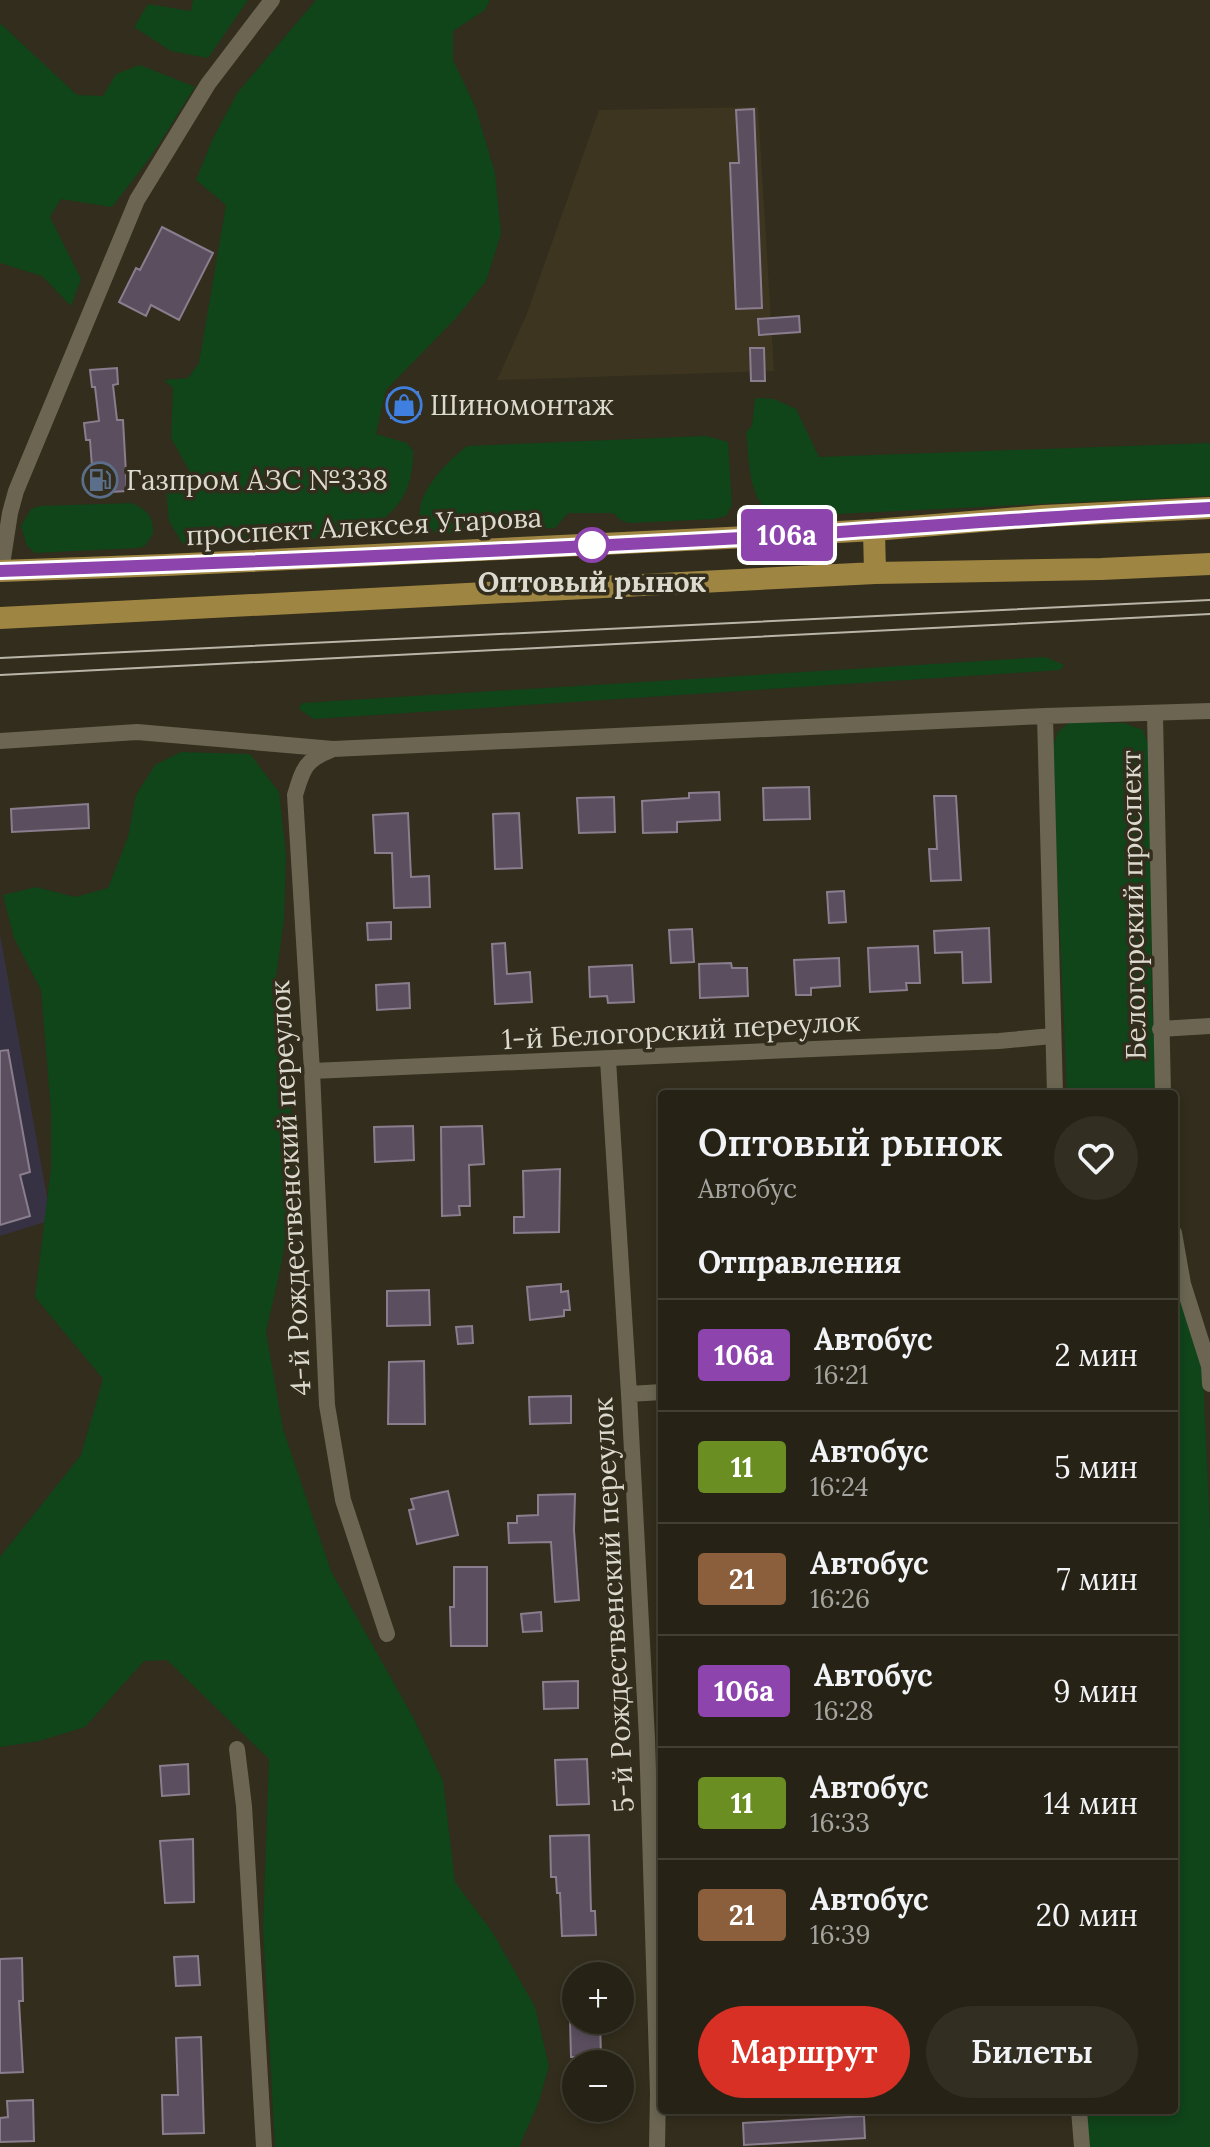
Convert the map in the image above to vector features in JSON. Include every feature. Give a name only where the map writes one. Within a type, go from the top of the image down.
[{"type":"main road","name":"проспект Алексея Угарова","points":[[0,571],[874,530],[1043,516],[1210,508]]},
{"type":"main road","points":[[874,530],[875,573]]},
{"type":"main road","points":[[0,618],[875,573],[1210,564]]},
{"type":"street","points":[[0,571],[16,491],[137,200],[208,84],[272,0]]},
{"type":"street","points":[[0,741],[137,732],[333,749],[1210,711]]},
{"type":"street","name":"Белогорский проспект","points":[[1155,715],[1163,1090]]},
{"type":"street","points":[[1045,716],[1055,1090]]},
{"type":"street","name":"4-й Рождественский переулок","points":[[333,749],[313,757],[301,776],[295,795],[312,1071],[327,1405],[343,1500],[387,1634]]},
{"type":"street","points":[[1160,1029],[1210,1026]]},
{"type":"street","name":"1-й Белогорский переулок","points":[[312,1071],[608,1060],[1052,1036]]},
{"type":"street","name":"5-й Рождественский переулок","points":[[608,1060],[654,1738],[658,1975]]},
{"type":"street","points":[[1178,1256],[1183,1284],[1210,1366],[1210,1384]]},
{"type":"street","points":[[629,1394],[658,1392]]},
{"type":"street","points":[[237,1749],[244,1806],[264,2147]]},
{"type":"street","name":"5-й Рождественский переулок","points":[[657,2147],[659,2114]]},
{"type":"street","points":[[1079,2114],[1082,2147]]},
{"type":"shaded area","points":[[758,107],[774,371],[497,380],[526,316],[599,110]]},
{"type":"shaded area","points":[[0,934],[51,1220],[0,1236]]},
{"type":"green space","points":[[193,0],[248,0],[208,58],[171,51],[134,27],[148,4],[191,11]]},
{"type":"green space","points":[[316,0],[490,0],[485,10],[453,31],[453,60],[475,106],[495,173],[501,234],[486,281],[456,318],[386,390],[376,434],[407,443],[413,451],[409,483],[404,495],[387,516],[346,537],[183,544],[169,521],[166,488],[200,490],[171,438],[173,388],[164,380],[188,378],[199,363],[226,205],[196,180],[213,138],[238,92]]},
{"type":"green space","points":[[0,23],[77,95],[103,96],[116,74],[140,65],[195,87],[152,155],[112,207],[61,199],[50,217],[81,279],[71,306],[42,276],[0,263]]},
{"type":"green space","points":[[755,398],[774,399],[796,409],[819,457],[1210,443],[1210,496],[774,517],[759,500],[749,467],[746,432],[752,426]]},
{"type":"green space","points":[[706,436],[728,442],[732,505],[726,516],[630,523],[613,513],[568,513],[555,528],[436,533],[420,519],[423,498],[434,478],[467,446]]},
{"type":"green space","points":[[131,503],[151,518],[153,534],[145,546],[35,553],[27,546],[21,526],[31,509],[40,506]]},
{"type":"green space","points":[[1045,657],[1064,665],[1060,670],[314,719],[299,709],[302,703]]},
{"type":"green space","points":[[1070,722],[1124,723],[1143,730],[1149,746],[1152,998],[1157,1090],[1067,1090],[1052,748],[1058,732]]},
{"type":"green space","points":[[181,752],[250,754],[279,792],[286,855],[284,920],[273,998],[290,1085],[293,1176],[282,1261],[266,1332],[283,1429],[331,1571],[414,1719],[443,1781],[455,1882],[493,1933],[535,2007],[549,2066],[538,2104],[519,2147],[275,2147],[263,1928],[269,1759],[167,1660],[144,1661],[85,1727],[39,1741],[0,1747],[0,1557],[81,1455],[103,1379],[35,1297],[51,1168],[51,1110],[41,990],[14,938],[3,895],[36,887],[75,897],[108,888],[128,837],[136,795],[155,765]]},
{"type":"green space","points":[[1178,1285],[1203,1373],[1210,1531],[1210,2147],[1089,2147],[1087,2114],[1178,2114]]},
{"type":"building","points":[[754,109],[762,308],[736,309],[730,163],[739,163],[736,110]]},
{"type":"building","points":[[162,227],[213,253],[179,320],[151,305],[146,316],[119,302]]},
{"type":"building","points":[[799,316],[800,332],[759,335],[758,319]]},
{"type":"building","points":[[750,348],[764,348],[765,381],[751,381]]},
{"type":"building","points":[[117,368],[118,384],[113,385],[117,420],[123,420],[127,491],[94,493],[90,440],[86,440],[84,423],[99,421],[90,370]]},
{"type":"building","name":"Шиномонтаж","points":[[418,392],[420,414],[391,418],[389,395]]},
{"type":"building","points":[[809,787],[810,819],[764,820],[763,788]]},
{"type":"building","points":[[719,792],[720,820],[677,822],[677,832],[643,833],[642,801],[689,798],[689,793]]},
{"type":"building","points":[[934,796],[956,796],[961,880],[931,881],[929,849],[937,849]]},
{"type":"building","points":[[614,797],[615,832],[579,833],[577,798]]},
{"type":"building","points":[[88,804],[89,828],[12,832],[11,809]]},
{"type":"building","points":[[408,813],[411,877],[429,876],[430,907],[394,908],[392,853],[375,853],[373,815]]},
{"type":"building","points":[[519,813],[522,868],[495,869],[493,814]]},
{"type":"building","points":[[844,891],[846,922],[829,923],[827,892]]},
{"type":"building","points":[[391,922],[391,939],[368,940],[367,923]]},
{"type":"building","points":[[989,928],[991,982],[963,983],[962,952],[935,953],[934,931]]},
{"type":"building","points":[[692,929],[694,962],[671,963],[669,930]]},
{"type":"building","points":[[505,943],[507,974],[530,972],[532,1002],[495,1004],[492,944]]},
{"type":"building","points":[[918,946],[920,983],[906,983],[907,990],[870,992],[868,948]]},
{"type":"building","points":[[839,958],[840,986],[811,988],[811,995],[796,995],[794,960]]},
{"type":"building","points":[[731,963],[732,968],[747,968],[748,996],[700,998],[699,964]]},
{"type":"building","points":[[632,965],[634,1002],[608,1003],[607,996],[590,997],[589,967]]},
{"type":"building","points":[[409,983],[410,1008],[377,1010],[376,985]]},
{"type":"building","points":[[8,1050],[30,1172],[20,1175],[30,1216],[0,1225],[0,1051]]},
{"type":"building","points":[[413,1126],[414,1160],[375,1162],[374,1127]]},
{"type":"building","points":[[482,1126],[484,1164],[469,1165],[470,1206],[459,1206],[460,1215],[442,1216],[441,1127]]},
{"type":"building","points":[[560,1169],[559,1232],[514,1233],[514,1217],[524,1217],[523,1171]]},
{"type":"building","points":[[561,1284],[561,1292],[568,1291],[570,1310],[564,1310],[564,1316],[530,1320],[527,1287]]},
{"type":"building","points":[[429,1290],[430,1325],[387,1326],[387,1291]]},
{"type":"building","points":[[472,1326],[473,1343],[458,1344],[456,1327]]},
{"type":"building","points":[[424,1361],[425,1424],[388,1424],[389,1362]]},
{"type":"building","points":[[571,1396],[571,1423],[530,1424],[529,1397]]},
{"type":"building","points":[[448,1491],[458,1535],[417,1544],[409,1510],[414,1509],[411,1499]]},
{"type":"building","points":[[575,1494],[579,1600],[555,1602],[551,1542],[509,1543],[508,1523],[517,1523],[517,1516],[538,1515],[538,1495]]},
{"type":"building","points":[[454,1567],[487,1567],[487,1646],[451,1646],[450,1607],[454,1607]]},
{"type":"building","points":[[541,1612],[542,1631],[523,1632],[521,1614]]},
{"type":"building","points":[[578,1681],[578,1708],[544,1709],[543,1682]]},
{"type":"building","points":[[587,1759],[589,1804],[557,1805],[555,1760]]},
{"type":"building","points":[[188,1764],[189,1794],[162,1796],[160,1766]]},
{"type":"building","points":[[589,1835],[591,1911],[595,1911],[596,1935],[562,1936],[560,1893],[557,1893],[556,1877],[551,1877],[550,1836]]},
{"type":"building","points":[[193,1839],[194,1902],[165,1903],[160,1841]]},
{"type":"building","points":[[198,1956],[200,1985],[176,1986],[174,1957]]},
{"type":"building","points":[[22,1958],[23,2001],[19,2001],[23,2072],[0,2073],[0,1959]]},
{"type":"building","points":[[570,2034],[600,2034],[601,2050],[571,2050]]},
{"type":"building","points":[[201,2037],[204,2133],[163,2134],[162,2095],[178,2095],[176,2038]]},
{"type":"building","points":[[33,2100],[34,2141],[0,2142],[0,2118],[8,2117],[7,2101]]},
{"type":"building","points":[[864,2116],[865,2138],[744,2145],[743,2123]]},
{"type":"tram line","points":[[0,658],[1210,600]]},
{"type":"tram line","points":[[0,675],[1210,614]]},
{"type":"bus line","name":"106а","points":[[0,571],[748,537],[1043,516],[1210,508]]},
{"type":"place","name":"Шиномонтаж","points":[[404,405]]},
{"type":"place","name":"Газпром АЗС №338","points":[[100,480]]},
{"type":"place","name":"Оптовый рынок","points":[[592,545]]}]
